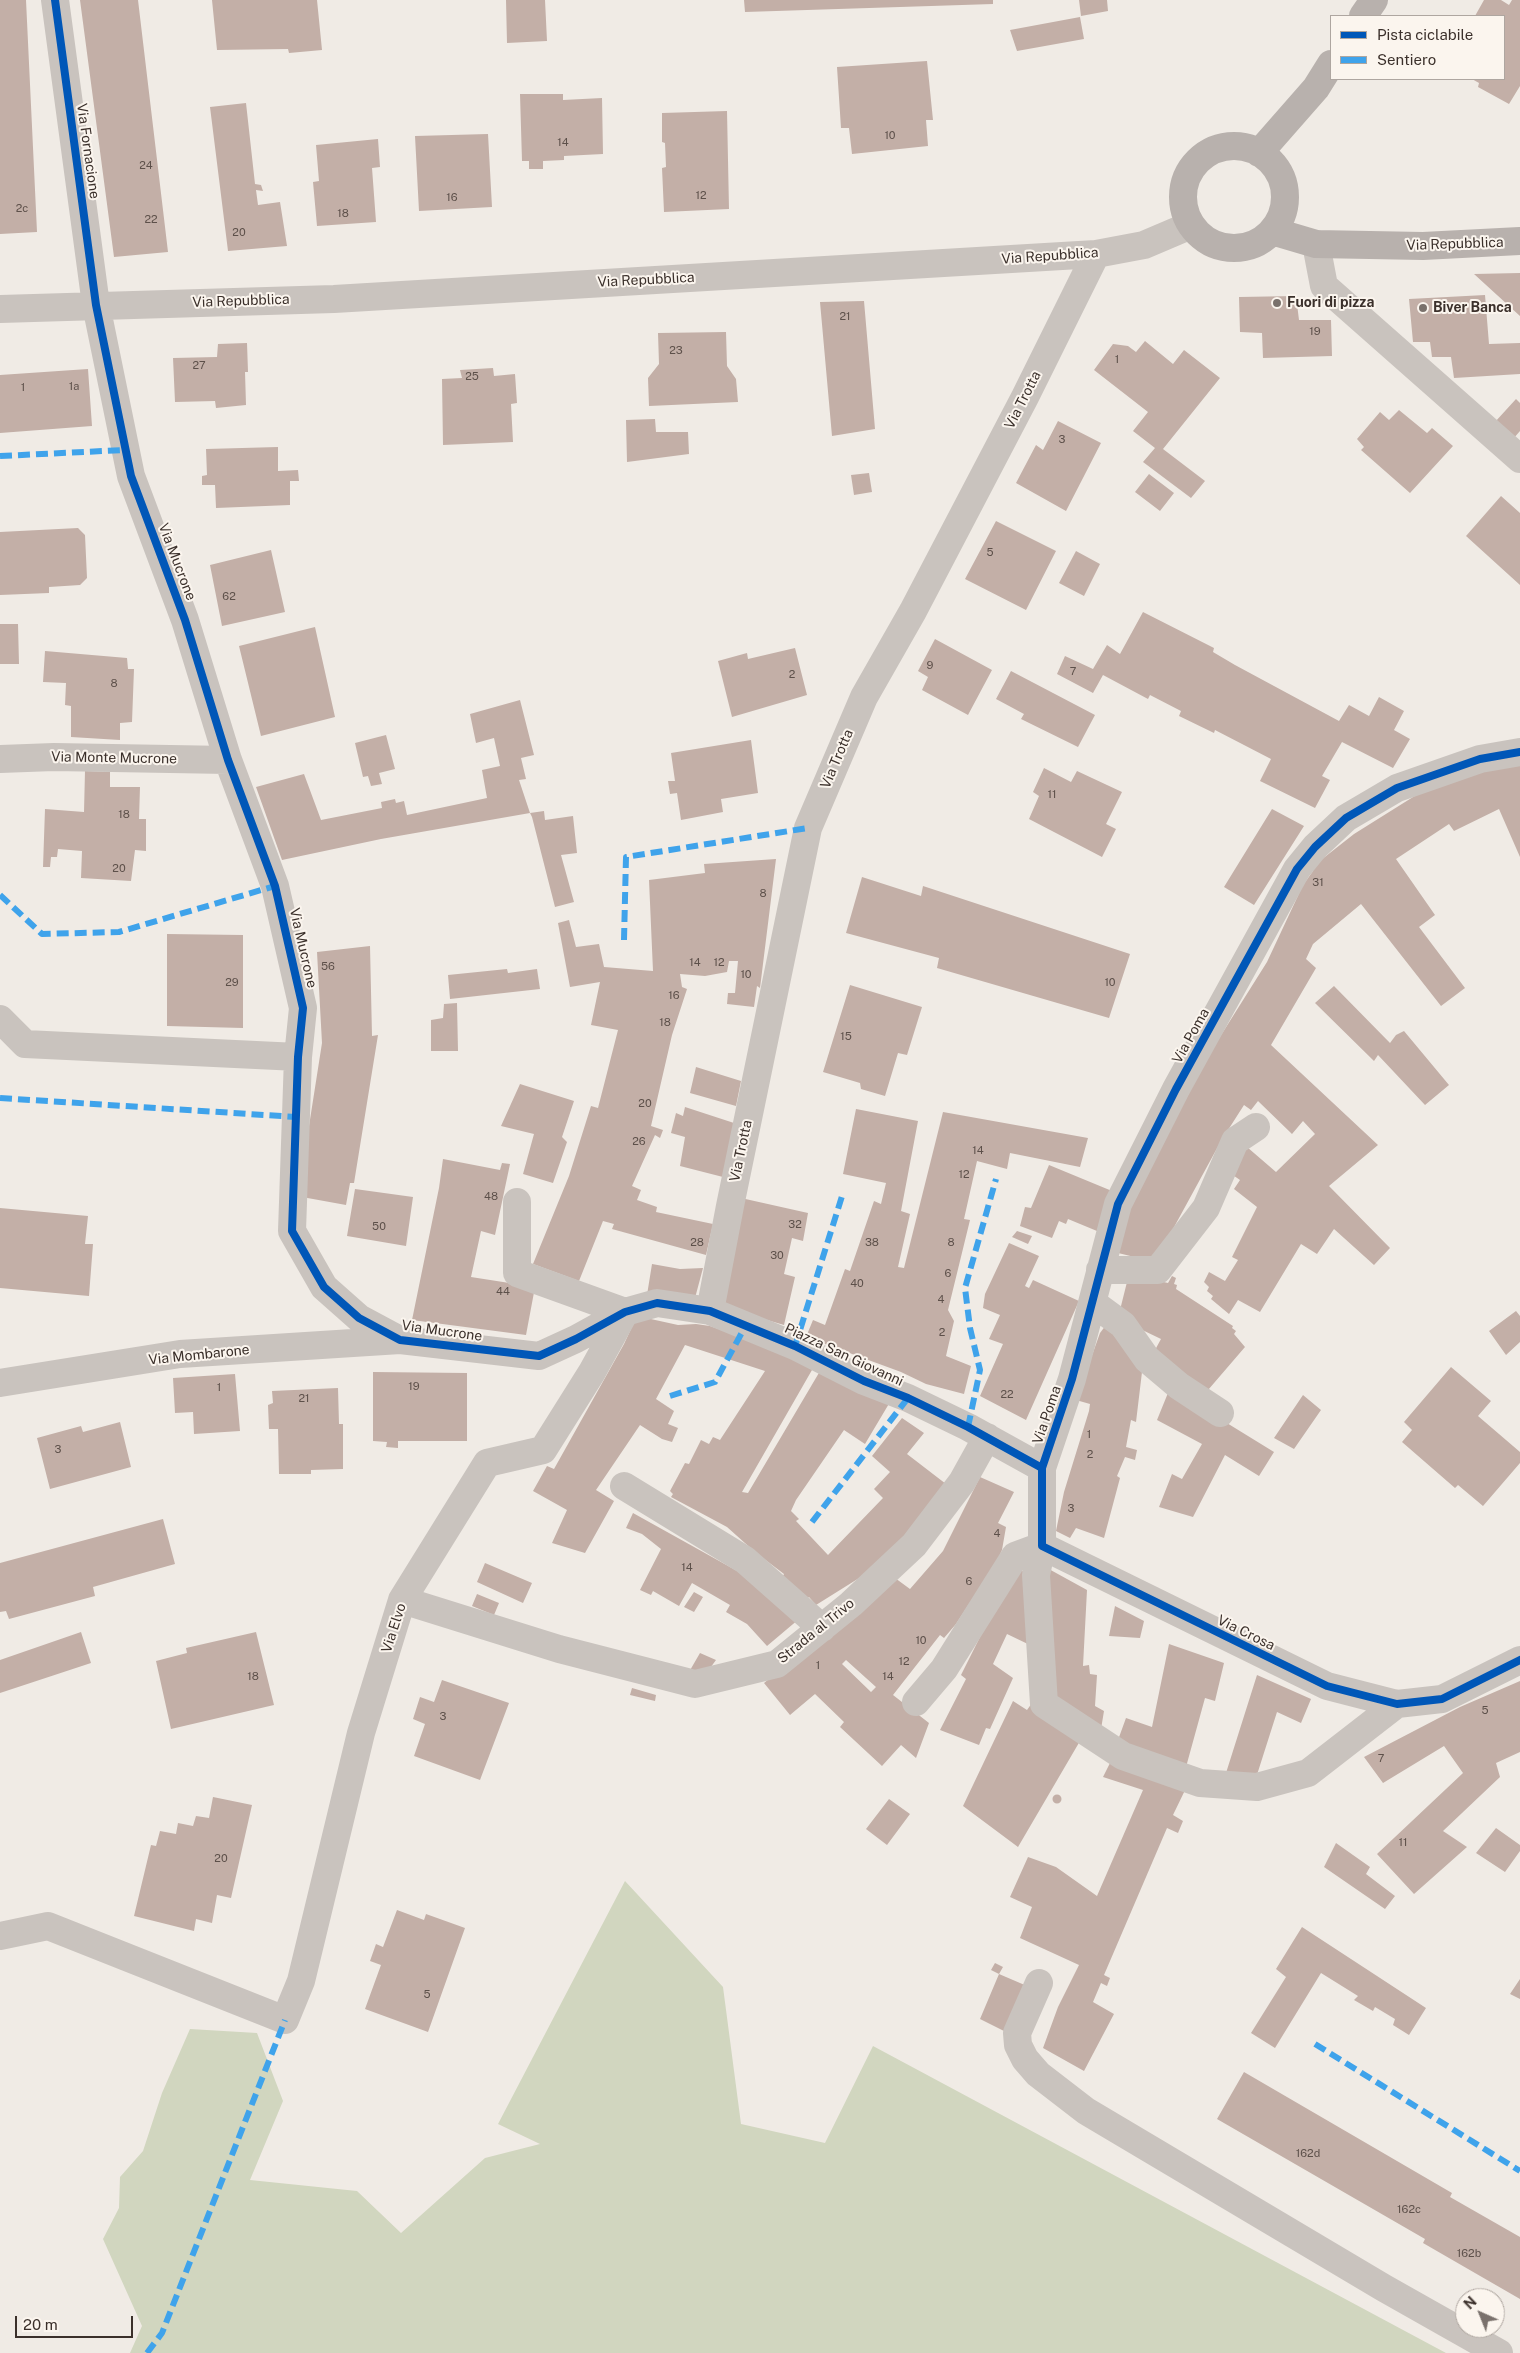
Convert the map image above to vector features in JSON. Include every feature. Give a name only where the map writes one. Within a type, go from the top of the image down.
[{"type":"main road","points":[[1364,15],[1374,0]]},
{"type":"main road","points":[[1259,153],[1316,88],[1330,66]]},
{"type":"main road","points":[[1227,147],[1244,147],[1259,153],[1272,162],[1280,174],[1285,189],[1285,204],[1280,219],[1272,231],[1260,241],[1245,247],[1230,248],[1214,244],[1201,236],[1191,224],[1184,209],[1183,192],[1188,176],[1197,162],[1210,152],[1227,147]]},
{"type":"main road","name":"Via Repubblica","points":[[1272,231],[1316,244],[1423,246],[1520,241]]},
{"type":"street","name":"Via Fornacione","points":[[55,0],[96,305]]},
{"type":"street","name":"Via Repubblica","points":[[0,310],[96,305],[344,298],[1096,254],[1144,244],[1191,224]]},
{"type":"street","points":[[1316,244],[1324,286],[1520,459]]},
{"type":"street","name":"Via Trotta","points":[[710,1311],[808,828],[864,697],[913,612],[1025,397],[1096,254]]},
{"type":"street","name":"Via Mucrone","points":[[96,305],[131,476],[185,620],[228,760],[275,886],[304,1008],[298,1057],[292,1232],[324,1287],[359,1318],[400,1340],[540,1356],[625,1312]]},
{"type":"street","name":"Via Poma","points":[[1042,1468],[1072,1379],[1093,1304],[1100,1270],[1111,1238],[1118,1204],[1176,1089],[1297,869],[1315,847],[1346,818],[1397,788],[1480,759],[1520,752]]},
{"type":"street","name":"Via Monte Mucrone","points":[[0,759],[54,757],[228,760]]},
{"type":"street","points":[[0,1019],[25,1044],[298,1057]]},
{"type":"street","points":[[1100,1270],[1158,1270],[1206,1208],[1235,1141],[1256,1128]]},
{"type":"street","points":[[516,1202],[517,1273],[625,1312]]},
{"type":"street","name":"Piazza San Giovanni","points":[[625,1312],[657,1302],[710,1311],[795,1346],[864,1381],[908,1398],[986,1437],[1042,1468]]},
{"type":"street","points":[[1093,1304],[1123,1325],[1147,1359],[1179,1386],[1220,1413]]},
{"type":"street","name":"Via Elvo","points":[[0,1936],[48,1926],[285,2020],[301,1981],[361,1733],[402,1600],[487,1463],[543,1450],[592,1372],[625,1312]]},
{"type":"street","name":"Via Mombarone","points":[[0,1383],[180,1354],[400,1340]]},
{"type":"street","name":"Strada al Trivo","points":[[402,1600],[559,1649],[694,1684],[778,1664],[822,1628],[914,1545],[962,1482],[986,1437]]},
{"type":"street","points":[[1042,1468],[1042,1546],[1036,1575],[1044,1704],[1122,1756],[1200,1783],[1257,1787],[1308,1773],[1397,1704]]},
{"type":"street","points":[[624,1486],[745,1560],[822,1628]]},
{"type":"street","points":[[916,1702],[944,1669],[1015,1556],[1042,1546]]},
{"type":"street","name":"Via Crosa","points":[[1042,1546],[1326,1686],[1397,1704],[1442,1699],[1520,1660]]},
{"type":"street","points":[[1039,1983],[1017,2033],[1021,2052],[1038,2074],[1086,2111],[1384,2288],[1499,2353]]},
{"type":"green space","points":[[625,1881],[723,1987],[741,2124],[825,2143],[873,2046],[1446,2353],[130,2353],[142,2326],[103,2239],[119,2208],[120,2177],[143,2151],[162,2093],[190,2029],[257,2033],[283,2101],[250,2180],[357,2191],[401,2233],[485,2158],[540,2144],[498,2124]]},
{"type":"building","points":[[0,0],[26,0],[37,232],[0,234]]},
{"type":"building","points":[[80,0],[138,0],[168,252],[114,257]]},
{"type":"building","points":[[212,0],[317,0],[322,50],[289,53],[288,49],[217,50]]},
{"type":"building","points":[[506,0],[545,0],[547,41],[507,43]]},
{"type":"building","points":[[744,0],[993,0],[993,4],[745,12]]},
{"type":"building","points":[[1079,0],[1107,0],[1108,11],[1081,16]]},
{"type":"building","points":[[1484,0],[1501,0],[1509,5],[1512,0],[1520,0],[1520,86],[1509,104],[1478,87],[1479,83],[1474,80],[1505,80],[1505,15],[1476,15]]},
{"type":"building","points":[[1080,17],[1084,39],[1017,51],[1010,30]]},
{"type":"building","points":[[927,61],[933,120],[926,120],[928,146],[852,154],[849,128],[841,128],[837,67]]},
{"type":"building","points":[[520,94],[563,94],[563,100],[602,98],[603,154],[564,156],[564,160],[543,161],[543,169],[529,169],[529,161],[522,161]]},
{"type":"building","points":[[246,103],[255,184],[261,185],[263,191],[256,190],[258,205],[280,202],[287,246],[228,251],[210,107]]},
{"type":"building","points":[[727,111],[729,209],[664,212],[662,168],[666,167],[665,143],[662,142],[662,113]]},
{"type":"building","points":[[488,134],[492,207],[419,211],[415,136]]},
{"type":"building","points":[[378,139],[380,167],[372,168],[376,222],[317,226],[313,182],[319,181],[316,145]]},
{"type":"building","points":[[1520,273],[1520,316],[1474,274]]},
{"type":"building","points":[[1485,295],[1489,344],[1520,343],[1520,374],[1454,378],[1451,357],[1432,357],[1430,342],[1413,342],[1409,299]]},
{"type":"building","points":[[1296,296],[1299,320],[1331,320],[1332,356],[1263,358],[1262,333],[1240,332],[1239,297]]},
{"type":"building","points":[[864,301],[875,429],[832,436],[820,302]]},
{"type":"building","points":[[726,332],[727,366],[736,379],[738,402],[649,406],[648,378],[659,364],[658,333]]},
{"type":"building","points":[[1145,341],[1173,364],[1184,350],[1220,378],[1163,449],[1205,481],[1191,498],[1143,462],[1155,448],[1133,431],[1148,412],[1094,370],[1113,344],[1128,346],[1136,352]]},
{"type":"building","points":[[247,343],[248,372],[245,372],[246,405],[216,408],[215,401],[175,402],[173,358],[217,357],[218,344]]},
{"type":"building","points":[[493,368],[494,376],[515,374],[517,403],[511,404],[513,442],[443,445],[442,379],[462,378],[460,370]]},
{"type":"building","points":[[88,369],[92,426],[0,433],[0,375]]},
{"type":"building","points":[[1516,399],[1520,403],[1520,431],[1513,439],[1495,422]]},
{"type":"building","points":[[1399,410],[1427,433],[1432,428],[1453,446],[1410,493],[1361,450],[1364,447],[1357,439],[1380,412],[1389,420]]},
{"type":"building","points":[[655,419],[656,432],[688,432],[689,454],[627,462],[626,420]]},
{"type":"building","points":[[1058,421],[1101,443],[1066,511],[1016,483],[1036,445],[1043,450]]},
{"type":"building","points":[[278,447],[278,471],[298,470],[299,481],[290,481],[290,505],[216,508],[215,485],[202,485],[202,476],[207,475],[206,449]]},
{"type":"building","points":[[869,473],[872,492],[854,495],[851,475]]},
{"type":"building","points":[[1149,474],[1174,493],[1160,511],[1135,492]]},
{"type":"building","points":[[1501,496],[1520,513],[1520,585],[1466,536]]},
{"type":"building","points":[[996,521],[1056,551],[1026,610],[965,579]]},
{"type":"building","points":[[78,528],[85,535],[87,578],[80,585],[49,587],[49,593],[0,595],[0,532]]},
{"type":"building","points":[[271,550],[285,612],[222,626],[210,565]]},
{"type":"building","points":[[1076,551],[1100,564],[1084,596],[1059,583]]},
{"type":"building","points":[[1143,612],[1214,648],[1213,652],[1235,665],[1339,721],[1349,705],[1369,716],[1379,697],[1404,711],[1394,730],[1410,739],[1393,768],[1342,742],[1322,776],[1330,780],[1315,808],[1260,781],[1271,759],[1215,730],[1214,733],[1179,716],[1181,711],[1150,695],[1148,699],[1103,675],[1093,693],[1057,674],[1065,656],[1093,669],[1107,645],[1120,654]]},
{"type":"building","points":[[0,624],[18,624],[19,664],[0,664]]},
{"type":"building","points":[[315,627],[335,717],[261,736],[239,646]]},
{"type":"building","points":[[935,639],[992,670],[968,715],[922,690],[928,677],[918,671]]},
{"type":"building","points":[[795,648],[807,695],[732,717],[718,661],[747,653],[748,659]]},
{"type":"building","points":[[45,651],[127,658],[128,669],[134,669],[132,722],[120,723],[120,740],[71,737],[71,706],[65,705],[66,683],[43,682]]},
{"type":"building","points":[[1011,671],[1095,715],[1078,747],[1021,719],[1024,714],[996,699]]},
{"type":"building","points":[[520,700],[534,755],[521,758],[526,779],[519,780],[530,813],[381,839],[282,860],[256,787],[304,774],[321,820],[382,808],[381,802],[395,799],[396,803],[404,801],[407,815],[487,798],[482,770],[500,766],[494,738],[476,743],[470,714]]},
{"type":"building","points":[[386,735],[395,769],[379,773],[382,784],[371,786],[368,776],[363,777],[355,743]]},
{"type":"building","points":[[751,740],[758,793],[721,799],[723,812],[681,820],[677,793],[670,794],[668,781],[675,781],[671,753]]},
{"type":"building","points":[[1520,762],[1520,857],[1499,809],[1454,831],[1449,824],[1396,859],[1435,915],[1419,927],[1465,988],[1441,1006],[1361,904],[1313,944],[1306,959],[1316,968],[1271,1045],[1378,1145],[1329,1186],[1390,1248],[1374,1265],[1334,1229],[1317,1254],[1301,1244],[1260,1312],[1238,1300],[1229,1314],[1211,1299],[1213,1296],[1207,1291],[1209,1287],[1204,1282],[1209,1272],[1225,1281],[1238,1260],[1232,1257],[1257,1207],[1234,1189],[1240,1180],[1227,1171],[1247,1147],[1276,1172],[1315,1134],[1303,1121],[1292,1134],[1258,1101],[1251,1110],[1244,1105],[1221,1141],[1155,1262],[1114,1252],[1126,1213],[1211,1051],[1267,962],[1303,885],[1313,871],[1312,867],[1354,834],[1429,787]]},
{"type":"building","points":[[1044,768],[1071,782],[1077,771],[1122,792],[1106,824],[1116,829],[1102,857],[1029,819],[1039,796],[1033,792]]},
{"type":"building","points":[[85,771],[110,772],[110,787],[140,787],[139,819],[146,819],[146,851],[135,850],[131,881],[81,878],[82,851],[58,849],[57,857],[51,857],[50,867],[43,867],[45,809],[84,812]]},
{"type":"building","points":[[1272,809],[1304,826],[1254,905],[1224,887]]},
{"type":"building","points":[[544,811],[545,820],[573,816],[577,853],[561,855],[574,902],[555,907],[530,813]]},
{"type":"building","points":[[776,859],[760,988],[757,986],[754,1007],[727,1004],[728,993],[735,993],[738,961],[729,961],[727,972],[705,976],[680,974],[682,987],[687,989],[672,1035],[651,1126],[663,1130],[660,1138],[655,1135],[632,1186],[641,1190],[637,1200],[657,1207],[656,1212],[713,1224],[706,1255],[612,1229],[614,1224],[603,1221],[579,1281],[533,1264],[569,1176],[591,1106],[598,1108],[618,1030],[591,1025],[600,982],[570,987],[558,923],[569,920],[576,947],[599,944],[604,967],[653,971],[649,880],[705,873],[704,864]]},
{"type":"building","points":[[862,877],[921,896],[923,886],[1130,954],[1109,1018],[937,968],[939,958],[846,933]]},
{"type":"building","points":[[167,934],[243,935],[243,1028],[167,1026]]},
{"type":"building","points":[[370,946],[372,1036],[378,1035],[354,1183],[350,1183],[346,1205],[302,1197],[309,1126],[322,1043],[317,952]]},
{"type":"building","points":[[507,969],[508,973],[537,969],[540,989],[450,999],[448,975]]},
{"type":"building","points":[[850,985],[922,1007],[907,1055],[898,1053],[885,1096],[861,1089],[860,1083],[823,1072]]},
{"type":"building","points":[[1334,986],[1390,1043],[1396,1035],[1404,1031],[1449,1085],[1425,1105],[1378,1055],[1374,1061],[1315,1003]]},
{"type":"building","points":[[457,1003],[458,1051],[431,1051],[431,1020],[443,1018],[444,1004]]},
{"type":"building","points":[[696,1067],[741,1081],[736,1106],[690,1093]]},
{"type":"building","points":[[520,1084],[574,1101],[562,1137],[567,1142],[553,1183],[523,1174],[534,1134],[501,1126]]},
{"type":"building","points":[[685,1107],[734,1123],[723,1177],[680,1166],[685,1137],[671,1133],[676,1113],[683,1116]]},
{"type":"building","points":[[856,1109],[918,1121],[901,1211],[910,1214],[898,1267],[904,1268],[943,1112],[1088,1138],[1080,1167],[1010,1153],[1007,1169],[977,1161],[964,1219],[970,1220],[948,1310],[954,1321],[946,1356],[971,1366],[964,1394],[926,1384],[901,1372],[806,1337],[813,1320],[825,1325],[845,1269],[850,1271],[874,1201],[881,1204],[886,1183],[843,1174]]},
{"type":"building","points":[[443,1159],[500,1170],[502,1163],[510,1164],[495,1235],[481,1231],[471,1277],[535,1287],[526,1335],[412,1320],[439,1188]]},
{"type":"building","points":[[1049,1165],[1112,1191],[1097,1231],[1068,1219],[1066,1224],[1059,1221],[1052,1238],[1020,1226],[1025,1207],[1031,1208]]},
{"type":"building","points":[[355,1189],[413,1197],[406,1246],[347,1236]]},
{"type":"building","points":[[741,1198],[808,1213],[803,1241],[792,1238],[784,1274],[795,1277],[784,1325],[723,1307]]},
{"type":"building","points":[[0,1208],[88,1216],[85,1244],[93,1244],[89,1296],[0,1288]]},
{"type":"building","points":[[1017,1231],[1032,1236],[1028,1244],[1012,1237]]},
{"type":"building","points":[[1009,1243],[1039,1256],[1025,1286],[1029,1288],[1033,1280],[1079,1301],[1026,1420],[980,1396],[1003,1344],[989,1339],[1000,1315],[983,1308],[985,1294]]},
{"type":"building","points":[[652,1264],[680,1269],[703,1268],[695,1298],[647,1295]]},
{"type":"building","points":[[1129,1274],[1168,1283],[1172,1276],[1176,1278],[1174,1284],[1177,1285],[1176,1289],[1233,1326],[1232,1328],[1236,1331],[1234,1334],[1245,1347],[1202,1397],[1155,1350],[1161,1339],[1134,1326],[1120,1310]]},
{"type":"building","points":[[1516,1311],[1520,1316],[1520,1342],[1506,1355],[1489,1331]]},
{"type":"building","points":[[637,1316],[678,1325],[696,1324],[710,1326],[816,1363],[742,1492],[748,1493],[823,1366],[890,1402],[865,1444],[844,1430],[796,1500],[791,1511],[799,1519],[796,1521],[828,1555],[883,1498],[874,1489],[890,1472],[872,1456],[902,1418],[924,1433],[907,1454],[946,1484],[930,1507],[880,1565],[816,1605],[809,1597],[806,1599],[783,1576],[784,1574],[727,1527],[671,1497],[673,1494],[670,1491],[685,1463],[689,1464],[701,1440],[709,1444],[713,1437],[720,1440],[765,1371],[685,1345],[656,1399],[674,1411],[668,1424],[678,1428],[672,1442],[662,1439],[640,1425],[596,1490],[614,1501],[585,1553],[552,1543],[567,1510],[533,1491],[547,1466],[554,1469],[624,1344]]},
{"type":"building","points":[[1106,1325],[1142,1372],[1136,1422],[1131,1420],[1126,1447],[1137,1450],[1135,1460],[1125,1457],[1117,1476],[1120,1478],[1104,1538],[1076,1528],[1070,1538],[1056,1531],[1064,1492],[1089,1411],[1090,1404],[1076,1400],[1100,1333]]},
{"type":"building","points":[[1451,1367],[1491,1401],[1478,1416],[1520,1452],[1520,1463],[1483,1506],[1458,1485],[1455,1488],[1402,1442],[1412,1430],[1404,1422]]},
{"type":"building","points":[[373,1372],[467,1373],[467,1441],[398,1441],[398,1448],[386,1447],[387,1442],[373,1441]]},
{"type":"building","points":[[235,1374],[240,1431],[194,1434],[193,1412],[175,1413],[173,1378]]},
{"type":"building","points":[[338,1388],[339,1424],[343,1424],[343,1469],[311,1470],[311,1474],[279,1474],[278,1429],[269,1429],[268,1405],[273,1403],[272,1391]]},
{"type":"building","points":[[1170,1388],[1274,1452],[1259,1476],[1225,1455],[1193,1517],[1159,1507],[1172,1474],[1182,1479],[1202,1444],[1157,1420]]},
{"type":"building","points":[[1303,1395],[1321,1410],[1294,1449],[1274,1438]]},
{"type":"building","points":[[120,1422],[131,1467],[50,1489],[37,1438],[81,1426],[83,1432]]},
{"type":"building","points":[[980,1477],[1014,1492],[998,1523],[1006,1527],[1002,1550],[997,1561],[956,1624],[944,1638],[940,1635],[893,1695],[929,1723],[916,1758],[901,1745],[882,1766],[840,1727],[844,1722],[815,1694],[790,1715],[764,1683],[895,1578],[910,1589],[943,1551]],"holes":[[[846,1660],[876,1687],[871,1692],[842,1664]]]},
{"type":"building","points":[[633,1513],[748,1577],[799,1619],[767,1646],[747,1624],[726,1612],[730,1605],[692,1583],[679,1606],[653,1591],[651,1595],[640,1590],[661,1549],[642,1534],[626,1528]]},
{"type":"building","points":[[163,1519],[175,1564],[93,1587],[95,1596],[9,1619],[6,1611],[0,1612],[0,1563]]},
{"type":"building","points":[[485,1563],[532,1583],[523,1603],[477,1582]]},
{"type":"building","points":[[1015,1567],[1026,1573],[1032,1646],[1007,1634],[993,1664],[1013,1678],[990,1729],[986,1728],[979,1745],[940,1730],[966,1679],[961,1675]]},
{"type":"building","points":[[1047,1568],[1087,1590],[1083,1666],[1089,1665],[1090,1674],[1097,1675],[1095,1706],[1104,1711],[1101,1729],[1051,1696]]},
{"type":"building","points":[[694,1592],[703,1597],[694,1612],[684,1607]]},
{"type":"building","points":[[477,1594],[499,1603],[494,1615],[472,1606]]},
{"type":"building","points":[[1115,1606],[1144,1621],[1140,1638],[1109,1636]]},
{"type":"building","points":[[81,1632],[91,1663],[0,1693],[0,1660]]},
{"type":"building","points":[[256,1632],[274,1705],[171,1729],[156,1661],[187,1653],[186,1648]]},
{"type":"building","points":[[1169,1644],[1224,1663],[1215,1701],[1205,1698],[1186,1767],[1118,1740],[1126,1718],[1152,1727]]},
{"type":"building","points":[[700,1653],[716,1660],[708,1671],[689,1672]]},
{"type":"building","points":[[1257,1675],[1311,1699],[1301,1723],[1277,1712],[1255,1781],[1226,1773]]},
{"type":"building","points":[[442,1680],[509,1703],[480,1780],[414,1756],[425,1724],[413,1719],[420,1697],[434,1702]]},
{"type":"building","points":[[1520,1681],[1520,1752],[1496,1763],[1500,1777],[1443,1831],[1467,1847],[1414,1894],[1377,1854],[1463,1773],[1444,1746],[1383,1783],[1364,1757],[1460,1707]]},
{"type":"building","points":[[632,1688],[656,1695],[655,1701],[630,1695]]},
{"type":"building","points":[[1013,1701],[1027,1710],[1032,1703],[1080,1741],[1018,1847],[963,1806]]},
{"type":"building","points":[[1112,1759],[1188,1784],[1173,1815],[1183,1821],[1178,1833],[1167,1828],[1104,1975],[1110,1978],[1107,1986],[1101,1983],[1093,2002],[1114,2014],[1084,2071],[1043,2048],[1058,2007],[1079,1965],[1020,1938],[1032,1907],[1010,1897],[1028,1857],[1056,1867],[1097,1896],[1143,1790],[1103,1777]]},
{"type":"building","points":[[1057,1794],[1062,1799],[1057,1804],[1052,1799]]},
{"type":"building","points":[[213,1797],[252,1805],[231,1898],[217,1895],[212,1923],[196,1919],[194,1931],[134,1916],[151,1845],[156,1846],[160,1831],[176,1834],[178,1823],[193,1826],[196,1816],[209,1818]]},
{"type":"building","points":[[889,1799],[910,1814],[887,1845],[866,1829]]},
{"type":"building","points":[[1496,1828],[1520,1845],[1520,1851],[1505,1872],[1476,1853]]},
{"type":"building","points":[[1336,1843],[1370,1867],[1366,1874],[1395,1896],[1385,1909],[1324,1867]]},
{"type":"building","points":[[397,1910],[424,1920],[426,1914],[465,1928],[428,2032],[365,2009],[381,1965],[370,1961],[376,1944],[383,1947]]},
{"type":"building","points":[[1302,1927],[1426,2008],[1409,2035],[1393,2025],[1395,2019],[1375,2007],[1373,2011],[1354,2000],[1358,1996],[1321,1973],[1275,2048],[1251,2033],[1286,1977],[1276,1969]]},
{"type":"building","points":[[995,1963],[1003,1967],[999,1974],[991,1970]]},
{"type":"building","points":[[999,1974],[1034,1989],[1014,2036],[980,2019]]},
{"type":"building","points":[[1520,1979],[1520,1999],[1510,1994]]},
{"type":"building","points":[[1244,2072],[1452,2193],[1450,2197],[1520,2237],[1520,2299],[1505,2290],[1505,2288],[1501,2288],[1423,2243],[1425,2239],[1217,2119]]},
{"type":"marked path","points":[[0,456],[125,450]]},
{"type":"marked path","points":[[624,940],[626,857],[808,828]]},
{"type":"marked path","points":[[0,895],[42,934],[119,932],[275,886]]},
{"type":"marked path","points":[[0,1098],[296,1117]]},
{"type":"marked path","points":[[968,1427],[980,1370],[970,1328],[965,1288],[996,1179]]},
{"type":"marked path","points":[[795,1346],[843,1193]]},
{"type":"marked path","points":[[670,1396],[715,1382],[746,1325]]},
{"type":"marked path","points":[[812,1522],[908,1398]]},
{"type":"marked path","points":[[147,2353],[162,2333],[285,2020]]},
{"type":"marked path","points":[[1315,2044],[1520,2171]]},
{"type":"cycle path","points":[[55,0],[96,305],[131,476],[185,620],[228,760],[275,886],[303,1008],[298,1057],[292,1231],[324,1287],[359,1318],[400,1340],[539,1356],[576,1339],[625,1312],[657,1303],[710,1311],[795,1346],[864,1381],[908,1398],[968,1427],[1042,1468]]},
{"type":"cycle path","points":[[1520,752],[1480,759],[1397,788],[1346,818],[1315,847],[1297,869],[1176,1089],[1118,1204],[1072,1379],[1042,1468],[1042,1546],[1327,1686],[1397,1704],[1442,1699],[1520,1660]]},
{"type":"place","name":"Fuori di pizza","points":[[1277,303]]},
{"type":"place","name":"Biver Banca","points":[[1423,308]]}]
